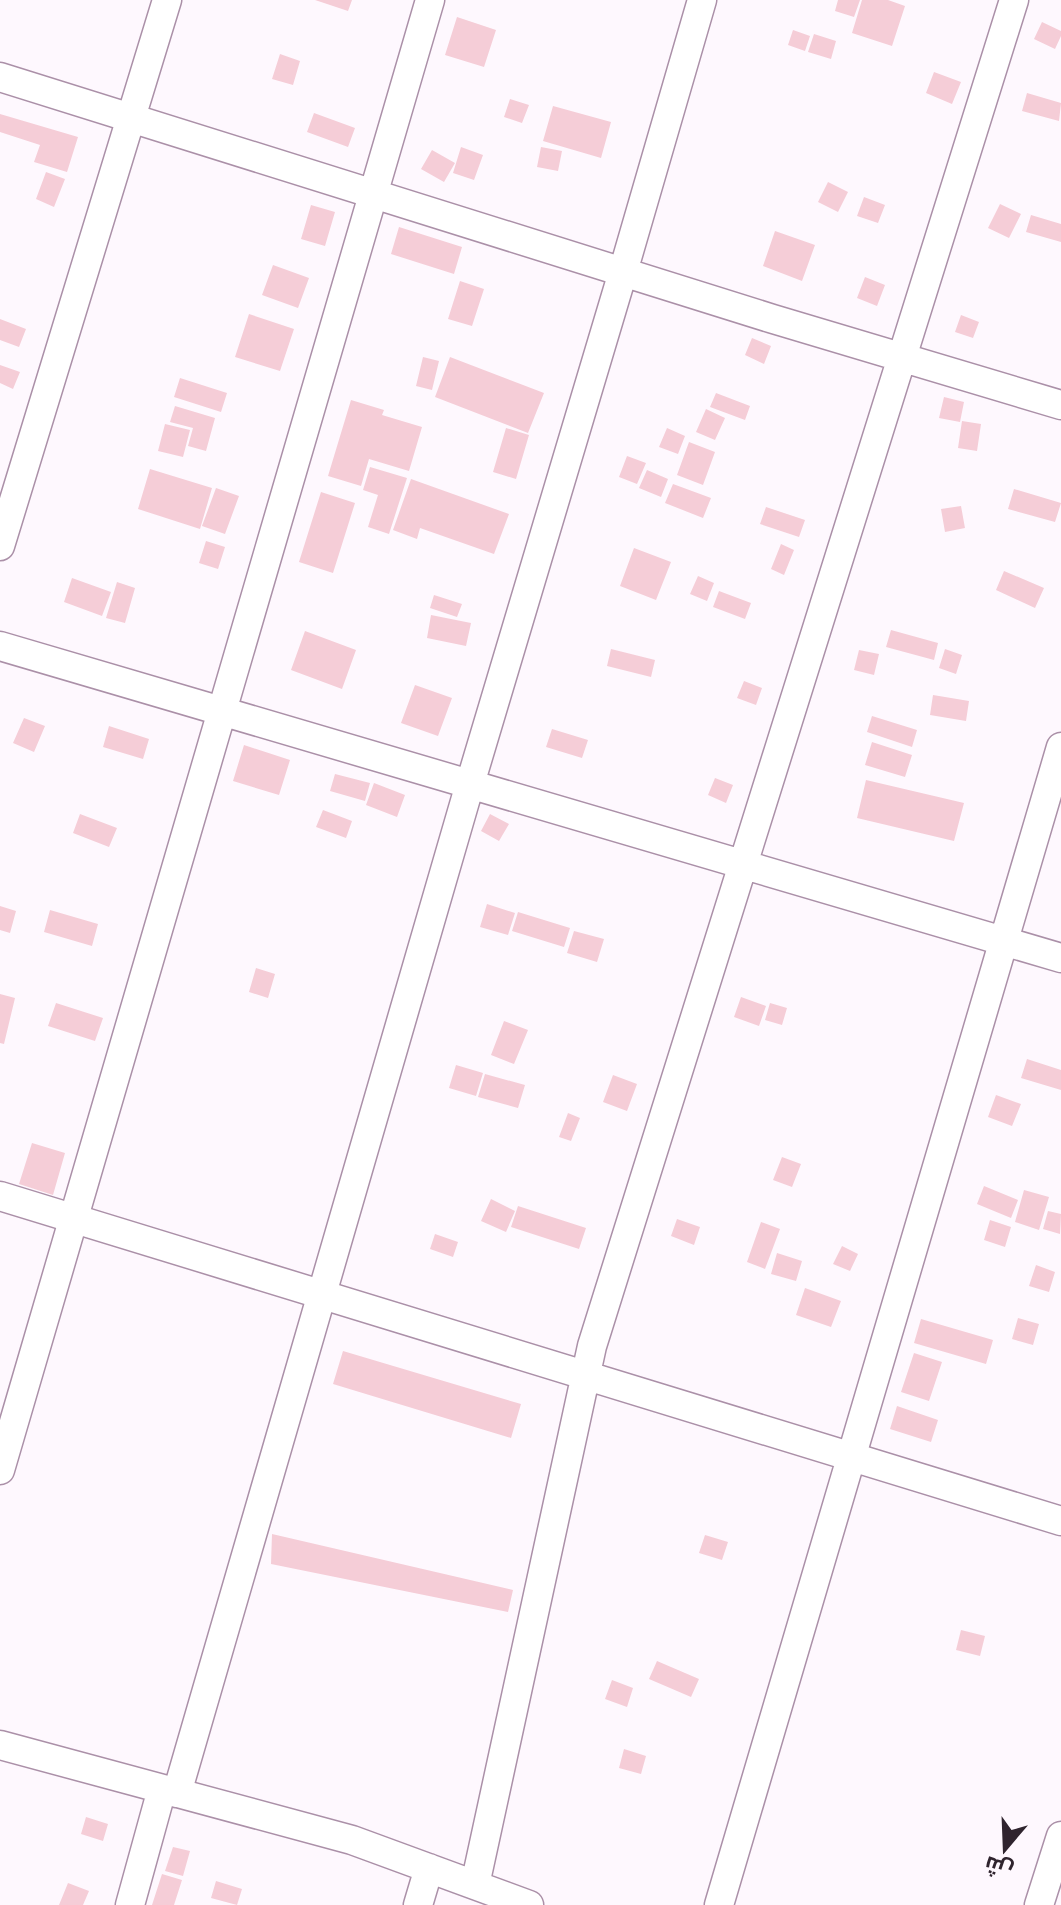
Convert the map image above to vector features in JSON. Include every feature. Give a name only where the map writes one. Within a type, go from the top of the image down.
[{"type":"street","points":[[0,546],[167,0]]},
{"type":"street","points":[[0,1470],[430,0]]},
{"type":"street","points":[[130,1905],[170,1791],[322,1294],[702,0]]},
{"type":"street","points":[[475,1885],[597,1331],[1014,0]]},
{"type":"street","points":[[0,77],[1061,405]]},
{"type":"street","points":[[0,646],[1061,958]]},
{"type":"street","points":[[719,1905],[1061,747]]},
{"type":"street","points":[[0,1196],[1061,1521]]},
{"type":"street","points":[[0,1745],[352,1840],[529,1905]]},
{"type":"street","points":[[1039,1905],[1061,1836]]},
{"type":"street","points":[[418,1905],[429,1868]]},
{"type":"building","points":[[315,0],[352,0],[348,11]]},
{"type":"building","points":[[838,0],[860,0],[854,17],[835,11]]},
{"type":"building","points":[[862,0],[888,0],[905,6],[892,46],[852,33]]},
{"type":"building","points":[[457,17],[496,30],[484,67],[445,55]]},
{"type":"building","points":[[1042,22],[1061,31],[1055,49],[1034,39]]},
{"type":"building","points":[[793,30],[810,36],[805,51],[788,45]]},
{"type":"building","points":[[814,34],[836,41],[831,59],[808,52]]},
{"type":"building","points":[[280,54],[300,61],[293,85],[272,79]]},
{"type":"building","points":[[934,72],[961,82],[952,104],[926,93]]},
{"type":"building","points":[[1027,93],[1061,103],[1059,121],[1022,111]]},
{"type":"building","points":[[510,99],[529,105],[522,123],[504,117]]},
{"type":"building","points":[[553,106],[611,122],[601,158],[543,141]]},
{"type":"building","points":[[314,113],[355,128],[348,147],[307,132]]},
{"type":"building","points":[[0,114],[78,137],[67,172],[34,162],[40,145],[0,132]]},
{"type":"building","points":[[461,147],[483,155],[474,180],[453,173]]},
{"type":"building","points":[[541,147],[562,151],[558,171],[537,167]]},
{"type":"building","points":[[432,150],[455,163],[444,182],[421,169]]},
{"type":"building","points":[[46,172],[65,179],[54,207],[36,199]]},
{"type":"building","points":[[828,182],[848,192],[838,212],[818,202]]},
{"type":"building","points":[[864,197],[885,205],[878,223],[857,216]]},
{"type":"building","points":[[1000,204],[1021,214],[1009,238],[988,228]]},
{"type":"building","points":[[311,205],[335,212],[325,246],[301,239]]},
{"type":"building","points":[[1031,215],[1061,224],[1061,242],[1026,232]]},
{"type":"building","points":[[399,227],[462,247],[454,274],[391,254]]},
{"type":"building","points":[[775,231],[815,245],[802,281],[763,266]]},
{"type":"building","points":[[273,265],[309,278],[298,308],[262,295]]},
{"type":"building","points":[[865,277],[885,285],[877,306],[857,298]]},
{"type":"building","points":[[460,281],[484,289],[472,326],[448,319]]},
{"type":"building","points":[[249,314],[294,329],[280,371],[235,357]]},
{"type":"building","points":[[961,315],[979,322],[973,338],[955,332]]},
{"type":"building","points":[[0,319],[26,329],[19,347],[0,340]]},
{"type":"building","points":[[752,338],[771,346],[764,364],[745,355]]},
{"type":"building","points":[[423,357],[439,361],[432,390],[416,386]]},
{"type":"building","points":[[450,357],[544,393],[528,433],[435,397]]},
{"type":"building","points":[[0,365],[20,372],[13,389],[0,383]]},
{"type":"building","points":[[180,378],[227,393],[221,412],[174,397]]},
{"type":"building","points":[[716,393],[750,406],[745,420],[710,407]]},
{"type":"building","points":[[944,397],[964,402],[960,422],[939,418]]},
{"type":"building","points":[[351,400],[384,410],[382,415],[422,427],[409,471],[369,459],[361,486],[328,476]]},
{"type":"building","points":[[175,406],[215,418],[206,451],[188,446],[193,428],[170,422]]},
{"type":"building","points":[[706,409],[725,418],[715,440],[696,432]]},
{"type":"building","points":[[962,421],[981,424],[977,451],[958,448]]},
{"type":"building","points":[[165,424],[190,430],[183,457],[158,451]]},
{"type":"building","points":[[506,428],[529,435],[516,479],[493,472]]},
{"type":"building","points":[[667,428],[685,436],[678,454],[659,447]]},
{"type":"building","points":[[689,442],[715,452],[703,485],[677,475]]},
{"type":"building","points":[[627,456],[646,463],[637,484],[619,477]]},
{"type":"building","points":[[370,467],[407,478],[389,534],[368,527],[378,495],[363,490]]},
{"type":"building","points":[[150,469],[212,488],[200,529],[138,509]]},
{"type":"building","points":[[647,470],[668,479],[661,497],[639,488]]},
{"type":"building","points":[[411,479],[509,514],[494,554],[420,528],[417,539],[393,530]]},
{"type":"building","points":[[673,484],[711,498],[703,518],[665,503]]},
{"type":"building","points":[[216,488],[239,496],[225,534],[202,526]]},
{"type":"building","points":[[1014,489],[1061,503],[1055,522],[1008,509]]},
{"type":"building","points":[[321,492],[355,503],[333,573],[299,562]]},
{"type":"building","points":[[961,506],[965,528],[945,532],[941,509]]},
{"type":"building","points":[[766,507],[805,520],[799,537],[760,524]]},
{"type":"building","points":[[206,541],[225,547],[218,569],[199,563]]},
{"type":"building","points":[[781,544],[794,550],[784,575],[771,569]]},
{"type":"building","points":[[634,548],[671,562],[656,600],[620,586]]},
{"type":"building","points":[[1004,571],[1044,588],[1035,608],[996,590]]},
{"type":"building","points":[[698,576],[714,583],[707,601],[690,594]]},
{"type":"building","points":[[72,578],[111,592],[102,616],[64,602]]},
{"type":"building","points":[[117,582],[135,588],[125,623],[106,618]]},
{"type":"building","points":[[719,591],[751,603],[745,619],[713,607]]},
{"type":"building","points":[[434,595],[462,604],[457,617],[430,608]]},
{"type":"building","points":[[431,615],[471,623],[466,646],[427,638]]},
{"type":"building","points":[[891,630],[938,643],[934,660],[886,647]]},
{"type":"building","points":[[305,631],[356,650],[342,689],[291,670]]},
{"type":"building","points":[[611,649],[655,660],[651,677],[607,666]]},
{"type":"building","points":[[945,649],[962,655],[956,674],[939,668]]},
{"type":"building","points":[[859,650],[879,654],[874,675],[854,670]]},
{"type":"building","points":[[744,681],[762,688],[756,705],[737,698]]},
{"type":"building","points":[[415,685],[452,698],[438,736],[401,723]]},
{"type":"building","points":[[933,695],[969,701],[966,721],[930,715]]},
{"type":"building","points":[[872,716],[917,730],[912,747],[867,732]]},
{"type":"building","points":[[24,718],[45,726],[34,752],[13,743]]},
{"type":"building","points":[[109,726],[149,739],[143,759],[103,747]]},
{"type":"building","points":[[552,729],[588,740],[582,758],[546,747]]},
{"type":"building","points":[[872,742],[912,755],[905,777],[865,765]]},
{"type":"building","points":[[244,745],[290,760],[279,795],[233,781]]},
{"type":"building","points":[[335,774],[370,783],[365,801],[330,791]]},
{"type":"building","points":[[715,778],[733,785],[726,803],[708,795]]},
{"type":"building","points":[[866,780],[964,803],[954,841],[857,818]]},
{"type":"building","points":[[374,783],[405,795],[397,817],[366,805]]},
{"type":"building","points":[[323,810],[352,821],[346,838],[316,827]]},
{"type":"building","points":[[80,814],[117,828],[109,847],[73,833]]},
{"type":"building","points":[[490,814],[509,824],[499,841],[481,831]]},
{"type":"building","points":[[487,904],[515,913],[508,935],[480,927]]},
{"type":"building","points":[[0,906],[16,911],[10,933],[0,930]]},
{"type":"building","points":[[50,910],[98,924],[92,946],[44,932]]},
{"type":"building","points":[[518,912],[570,928],[564,947],[512,931]]},
{"type":"building","points":[[574,931],[604,939],[597,962],[567,953]]},
{"type":"building","points":[[256,968],[275,974],[268,998],[249,992]]},
{"type":"building","points":[[0,994],[15,998],[4,1044],[0,1043]]},
{"type":"building","points":[[741,997],[766,1006],[759,1026],[734,1017]]},
{"type":"building","points":[[56,1003],[103,1018],[95,1041],[48,1026]]},
{"type":"building","points":[[770,1003],[787,1008],[782,1025],[765,1020]]},
{"type":"building","points":[[504,1021],[528,1030],[514,1064],[491,1055]]},
{"type":"building","points":[[1027,1059],[1061,1070],[1061,1090],[1021,1078]]},
{"type":"building","points":[[456,1065],[483,1073],[476,1096],[449,1088]]},
{"type":"building","points":[[485,1074],[525,1085],[518,1108],[478,1097]]},
{"type":"building","points":[[613,1075],[637,1084],[627,1111],[603,1102]]},
{"type":"building","points":[[996,1095],[1021,1104],[1012,1126],[988,1117]]},
{"type":"building","points":[[568,1113],[580,1118],[571,1141],[559,1137]]},
{"type":"building","points":[[32,1143],[65,1153],[53,1195],[19,1184]]},
{"type":"building","points":[[782,1157],[801,1164],[792,1187],[773,1180]]},
{"type":"building","points":[[984,1186],[1018,1200],[1011,1218],[977,1204]]},
{"type":"building","points":[[1024,1190],[1049,1197],[1039,1230],[1015,1222]]},
{"type":"building","points":[[491,1199],[515,1211],[506,1232],[481,1221]]},
{"type":"building","points":[[518,1206],[586,1228],[579,1249],[511,1227]]},
{"type":"building","points":[[1048,1211],[1061,1214],[1060,1234],[1043,1229]]},
{"type":"building","points":[[677,1219],[700,1227],[694,1245],[671,1236]]},
{"type":"building","points":[[990,1220],[1011,1227],[1005,1247],[984,1240]]},
{"type":"building","points":[[761,1222],[780,1229],[765,1269],[747,1262]]},
{"type":"building","points":[[435,1234],[458,1242],[453,1257],[430,1249]]},
{"type":"building","points":[[842,1246],[858,1254],[850,1271],[833,1264]]},
{"type":"building","points":[[777,1253],[802,1261],[796,1281],[771,1274]]},
{"type":"building","points":[[1036,1265],[1055,1272],[1049,1292],[1029,1286]]},
{"type":"building","points":[[805,1288],[841,1301],[831,1327],[796,1315]]},
{"type":"building","points":[[1018,1318],[1039,1324],[1033,1345],[1012,1339]]},
{"type":"building","points":[[921,1319],[993,1340],[986,1364],[914,1343]]},
{"type":"building","points":[[343,1351],[521,1404],[511,1438],[333,1384]]},
{"type":"building","points":[[914,1353],[942,1362],[929,1401],[901,1392]]},
{"type":"building","points":[[897,1406],[938,1420],[931,1442],[890,1429]]},
{"type":"building","points":[[272,1534],[513,1590],[508,1612],[271,1564]]},
{"type":"building","points":[[705,1535],[728,1542],[722,1560],[699,1553]]},
{"type":"building","points":[[961,1630],[985,1636],[980,1656],[956,1650]]},
{"type":"building","points":[[657,1661],[699,1679],[691,1697],[649,1679]]},
{"type":"building","points":[[612,1680],[633,1688],[627,1707],[605,1699]]},
{"type":"building","points":[[624,1749],[646,1756],[641,1774],[619,1768]]},
{"type":"building","points":[[86,1817],[108,1824],[103,1841],[81,1834]]},
{"type":"building","points":[[173,1847],[190,1851],[183,1876],[165,1871]]},
{"type":"building","points":[[162,1874],[182,1880],[174,1905],[152,1905]]},
{"type":"building","points":[[216,1881],[242,1889],[237,1905],[211,1898]]},
{"type":"building","points":[[68,1883],[89,1891],[83,1905],[59,1905]]}]
